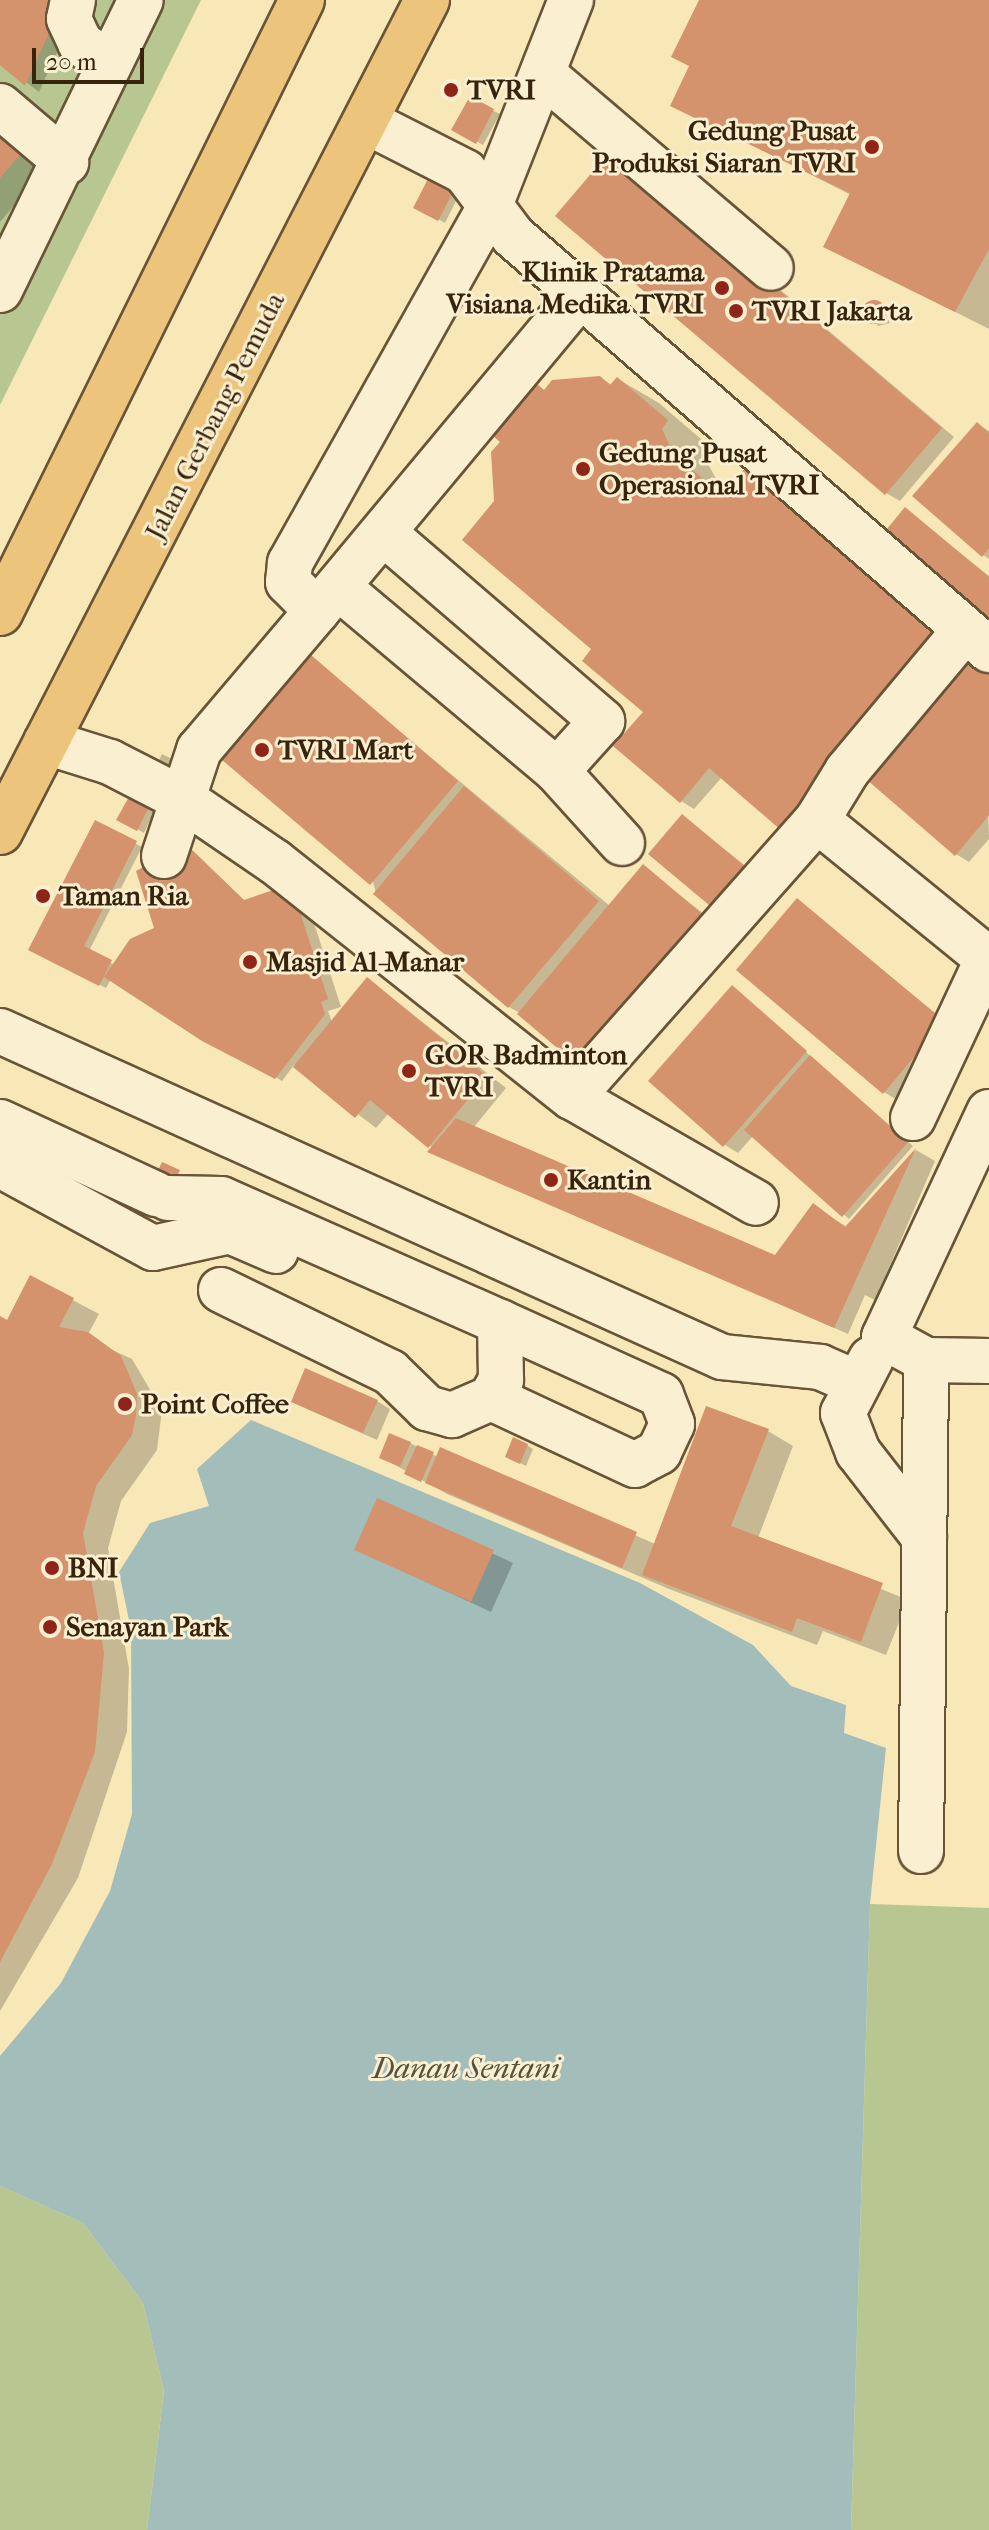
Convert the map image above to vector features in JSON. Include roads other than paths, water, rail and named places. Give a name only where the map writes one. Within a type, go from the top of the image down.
[{"type":"main road","points":[[0,613],[302,0]]},
{"type":"main road","name":"Jalan Gerbang Pemuda","points":[[0,832],[427,0]]},
{"type":"lane","points":[[73,0],[69,19],[80,43],[109,63]]},
{"type":"lane","points":[[0,290],[66,162],[109,63],[141,0]]},
{"type":"lane","points":[[571,0],[489,208],[290,563],[288,582],[327,599],[557,771],[622,843]]},
{"type":"lane","points":[[543,74],[771,268]]},
{"type":"lane","points":[[0,106],[66,162]]},
{"type":"lane","points":[[367,122],[443,156],[465,172],[489,208],[580,295],[977,640],[847,771],[817,820],[572,1097]]},
{"type":"lane","points":[[164,856],[199,750],[327,599],[387,536],[580,295]]},
{"type":"lane","points":[[387,536],[602,721],[557,771]]},
{"type":"lane","points":[[46,742],[110,762],[184,800],[275,862],[572,1097],[756,1203]]},
{"type":"lane","points":[[817,820],[988,958],[913,1118]]},
{"type":"lane","points":[[0,1031],[722,1357],[820,1367],[857,1383]]},
{"type":"lane","points":[[924,1537],[858,1452],[843,1413],[884,1337],[989,1112]]},
{"type":"lane","points":[[0,1122],[162,1196],[221,1199],[494,1340]]},
{"type":"lane","points":[[0,1165],[153,1248],[230,1231],[494,1340],[661,1395],[672,1424],[659,1452],[635,1465],[491,1398],[452,1415],[427,1408],[390,1372],[228,1277],[411,1351],[424,1374],[446,1386],[468,1376],[494,1340]]},
{"type":"lane","points":[[884,1337],[926,1360],[989,1361]]},
{"type":"lane","points":[[491,1398],[494,1340]]},
{"type":"lane","points":[[921,1851],[926,1360]]},
{"type":"water","name":"Danau Sentani","points":[[251,1420],[640,1583],[753,1645],[791,1686],[846,1705],[844,1733],[886,1748],[870,1904],[851,2530],[147,2530],[164,2391],[143,2303],[83,2223],[0,2186],[0,2056],[61,1983],[110,1891],[132,1814],[131,1630],[119,1572],[150,1523],[209,1506],[197,1469]]},
{"type":"place","name":"TVRI","points":[[451,90]]},
{"type":"place","name":"Gedung Pusat Produksi Siaran TVRI","points":[[872,147]]},
{"type":"place","name":"Klinik Pratama Visiana Medika TVRI","points":[[722,288]]},
{"type":"place","name":"TVRI Jakarta","points":[[736,311]]},
{"type":"place","name":"Gedung Pusat Operasional TVRI","points":[[583,469]]},
{"type":"place","name":"TVRI Mart","points":[[262,750]]},
{"type":"place","name":"Taman Ria","points":[[43,896]]},
{"type":"place","name":"Masjid Al-Manar","points":[[250,962]]},
{"type":"place","name":"GOR Badminton TVRI","points":[[409,1071]]},
{"type":"place","name":"Kantin","points":[[551,1180]]},
{"type":"place","name":"Point Coffee","points":[[125,1404]]},
{"type":"place","name":"BNI","points":[[52,1568]]},
{"type":"place","name":"Senayan Park","points":[[50,1627]]}]
